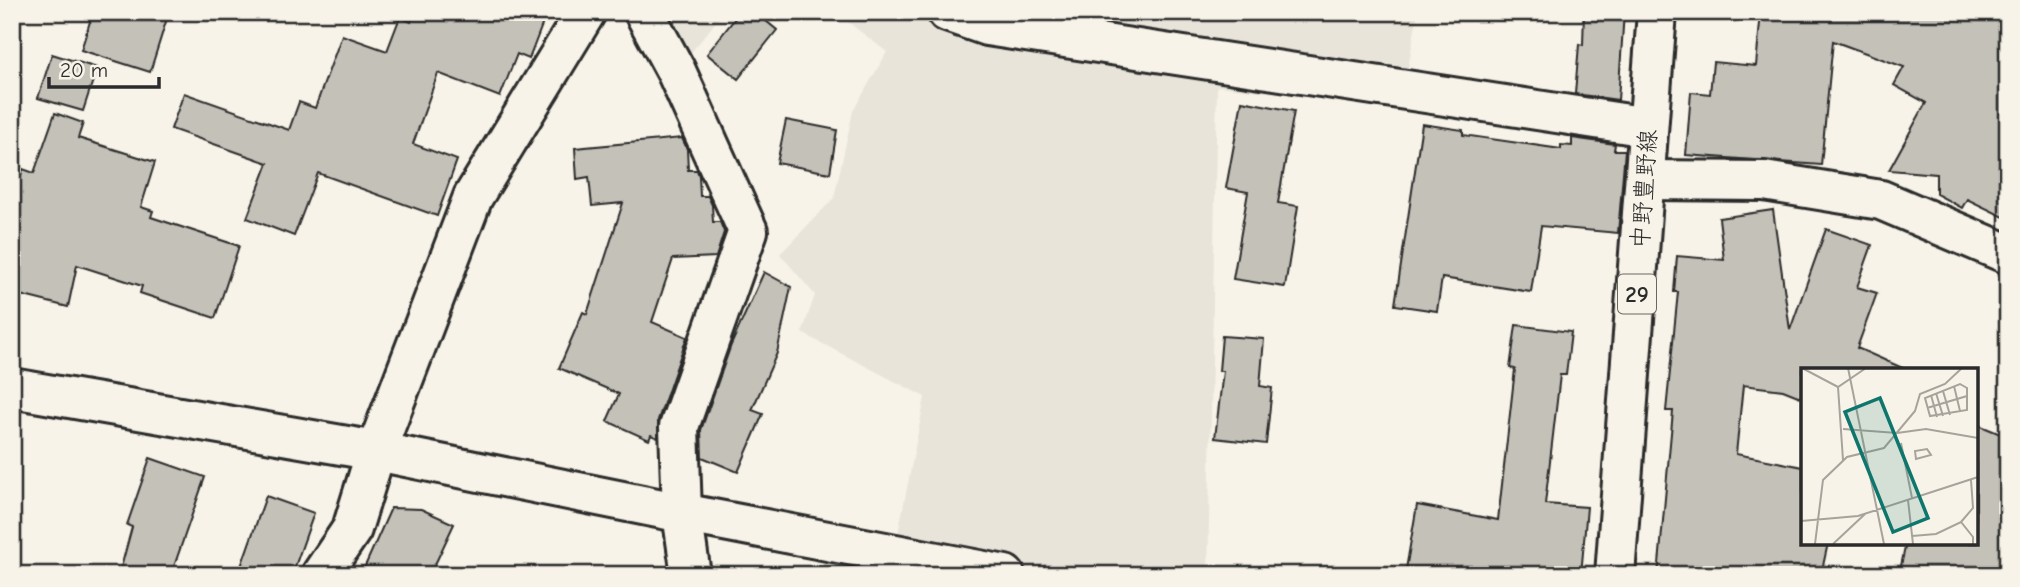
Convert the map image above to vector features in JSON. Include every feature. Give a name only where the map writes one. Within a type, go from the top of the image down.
[{"type":"street","points":[[321,575],[352,529],[376,451],[473,197],[586,12]]},
{"type":"street","points":[[644,12],[676,71],[748,231],[679,427],[682,513],[691,575]]},
{"type":"street","points":[[947,12],[1648,127]]},
{"type":"street","name":"中野豊野線","points":[[1615,575],[1657,12]]},
{"type":"street","points":[[1646,180],[1763,181],[1881,200],[2008,254]]},
{"type":"street","points":[[12,388],[376,451],[1004,575]]},
{"type":"shaded area","points":[[644,12],[724,12],[676,71]]},
{"type":"shaded area","points":[[835,12],[1418,12],[1401,107],[1217,86],[1208,575],[1005,575],[894,554],[925,397],[802,333],[815,295],[780,254],[834,198],[853,111],[887,52]]},
{"type":"building","points":[[93,12],[169,12],[150,72],[81,50]]},
{"type":"building","points":[[415,12],[547,12],[529,59],[517,54],[500,97],[438,73],[413,144],[457,160],[437,216],[318,173],[294,236],[247,218],[268,163],[171,129],[184,93],[289,130],[299,102],[315,108],[342,35],[387,51],[400,17],[411,22]]},
{"type":"building","points":[[740,12],[755,12],[777,30],[738,79],[707,54]]},
{"type":"building","points":[[1584,12],[1624,12],[1618,100],[1575,94],[1579,44],[1583,45]]},
{"type":"building","points":[[1761,12],[2008,12],[2008,219],[1967,199],[1962,208],[1936,194],[1936,174],[1889,170],[1926,103],[1894,85],[1904,67],[1833,41],[1821,165],[1686,155],[1691,92],[1710,94],[1713,62],[1756,66]]},
{"type":"building","points":[[52,54],[97,68],[83,111],[38,98]]},
{"type":"building","points":[[1242,101],[1294,111],[1278,203],[1298,206],[1285,287],[1233,279],[1248,192],[1226,188]]},
{"type":"building","points":[[55,113],[83,123],[78,138],[155,162],[141,207],[153,211],[151,217],[239,246],[215,318],[140,293],[142,286],[77,265],[68,307],[12,293],[12,200],[23,169],[34,173]]},
{"type":"building","points":[[786,120],[837,130],[830,173],[777,163]]},
{"type":"building","points":[[1422,124],[1463,130],[1463,135],[1561,149],[1561,145],[1572,146],[1572,138],[1615,144],[1614,150],[1625,150],[1618,233],[1541,226],[1531,292],[1442,278],[1437,311],[1395,305]]},
{"type":"building","points":[[682,138],[687,149],[688,170],[697,170],[700,196],[708,196],[712,205],[713,222],[720,222],[724,232],[716,257],[673,259],[652,322],[687,337],[658,420],[658,438],[651,435],[649,440],[607,421],[619,394],[559,368],[583,312],[587,314],[623,203],[592,206],[589,177],[577,179],[575,148]]},
{"type":"building","points":[[1773,210],[1790,330],[1826,229],[1872,245],[1857,287],[1877,293],[1857,348],[1902,368],[1801,368],[1801,397],[1783,390],[1743,385],[1736,454],[1801,467],[1801,545],[1828,545],[1821,575],[1658,575],[1673,411],[1666,411],[1678,292],[1674,292],[1677,256],[1724,260],[1719,218]]},
{"type":"building","points":[[764,272],[791,287],[777,353],[752,410],[763,414],[738,472],[702,457],[701,430],[731,345]]},
{"type":"building","points":[[1516,325],[1571,332],[1566,375],[1560,375],[1545,504],[1587,507],[1581,575],[1405,575],[1417,505],[1498,520],[1515,369],[1510,368]]},
{"type":"building","points":[[1222,336],[1264,339],[1260,386],[1272,388],[1266,444],[1215,438],[1223,371],[1219,371]]},
{"type":"building","points":[[1978,425],[2008,437],[2008,575],[1899,575],[1906,545],[1978,545]]},
{"type":"building","points":[[150,458],[205,477],[171,575],[119,575],[132,527],[127,525]]},
{"type":"building","points":[[266,496],[314,513],[292,575],[238,575]]},
{"type":"building","points":[[391,508],[421,509],[454,524],[430,575],[361,575]]}]
